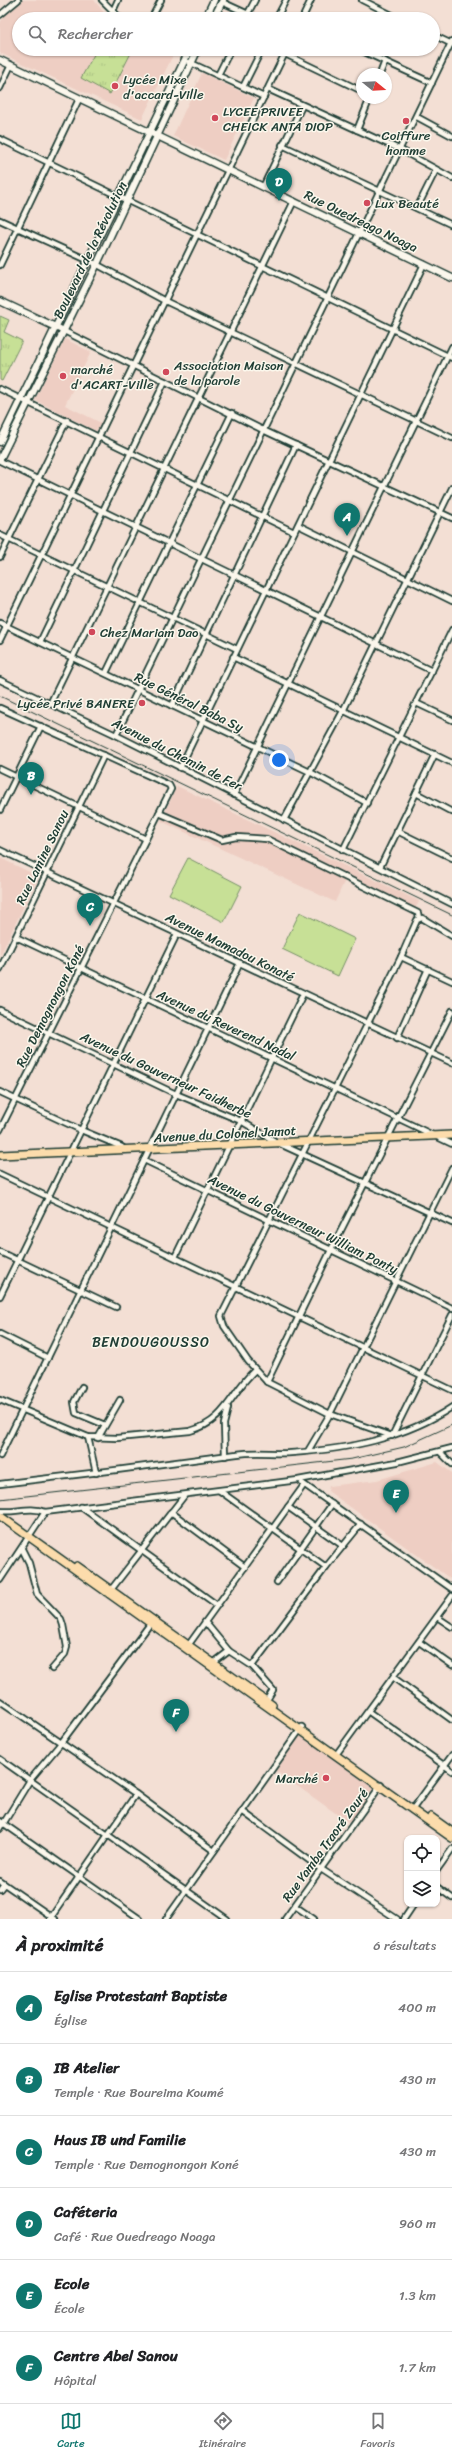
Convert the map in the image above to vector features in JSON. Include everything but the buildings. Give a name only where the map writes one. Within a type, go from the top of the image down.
[{"type":"main road","points":[[208,12],[214,0]]},
{"type":"main road","points":[[216,12],[222,1]]},
{"type":"main road","name":"Boulevard de la Révolution","points":[[0,460],[64,331],[126,200],[189,56]]},
{"type":"main road","name":"Boulevard de la Révolution","points":[[188,61],[193,56]]},
{"type":"main road","name":"Rue Ouedreago Noaga","points":[[0,60],[452,278]]},
{"type":"main road","name":"Boulevard de la Révolution","points":[[0,442],[119,197],[154,134]]},
{"type":"main road","points":[[0,301],[64,331]]},
{"type":"main road","name":"Avenue du Colonel Jamot","points":[[430,1134],[452,1131]]},
{"type":"main road","name":"Avenue du Colonel Jamot","points":[[0,1152],[150,1148],[452,1134]]},
{"type":"main road","name":"Avenue du Colonel Jamot","points":[[0,1155],[122,1147],[150,1148]]},
{"type":"main road","points":[[0,1511],[31,1536]]},
{"type":"main road","points":[[0,1516],[31,1536],[381,1786],[452,1832]]},
{"type":"main road","points":[[109,1592],[150,1624],[187,1647]]},
{"type":"main road","points":[[301,1728],[338,1752],[381,1786]]},
{"type":"main road","points":[[413,1808],[452,1838]]},
{"type":"street","points":[[0,15],[18,0]]},
{"type":"street","points":[[102,0],[111,12]]},
{"type":"street","points":[[112,12],[118,0]]},
{"type":"street","points":[[155,12],[161,0]]},
{"type":"street","points":[[249,12],[254,0]]},
{"type":"street","points":[[280,12],[286,0]]},
{"type":"street","points":[[305,12],[311,0]]},
{"type":"street","points":[[362,0],[386,12]]},
{"type":"street","points":[[222,1],[244,12]]},
{"type":"street","points":[[116,735],[358,233],[381,191],[452,43],[440,38]]},
{"type":"street","points":[[218,75],[228,56]]},
{"type":"street","points":[[243,87],[258,56]]},
{"type":"street","points":[[0,640],[70,495],[100,437],[132,365],[165,301],[284,56]]},
{"type":"street","points":[[294,56],[356,88]]},
{"type":"street","points":[[374,56],[432,84]]},
{"type":"street","points":[[188,61],[264,97]]},
{"type":"street","points":[[382,68],[385,61]]},
{"type":"street","points":[[0,88],[11,65]]},
{"type":"street","points":[[268,89],[302,106],[401,150],[452,178]]},
{"type":"street","points":[[0,265],[79,99]]},
{"type":"street","points":[[357,130],[368,104]]},
{"type":"street","points":[[264,188],[282,145],[302,106]]},
{"type":"street","points":[[417,117],[452,136]]},
{"type":"street","points":[[0,138],[197,234],[263,268],[450,357]]},
{"type":"street","points":[[282,145],[452,225]]},
{"type":"street","points":[[417,208],[436,170]]},
{"type":"street","points":[[50,704],[229,332],[263,268],[294,201]]},
{"type":"street","points":[[0,220],[89,260],[165,301],[360,396],[452,438]]},
{"type":"street","points":[[180,768],[330,461],[424,264]]},
{"type":"street","points":[[64,331],[232,413],[263,430],[452,518]]},
{"type":"street","points":[[234,795],[415,420],[450,357],[452,347]]},
{"type":"street","points":[[40,642],[73,570],[132,453],[165,381]]},
{"type":"street","points":[[0,389],[67,420],[196,485],[294,532]]},
{"type":"street","points":[[106,674],[232,413]]},
{"type":"street","points":[[0,557],[67,420]]},
{"type":"street","points":[[172,706],[204,634],[296,445]]},
{"type":"street","points":[[0,460],[38,480],[432,671]]},
{"type":"street","points":[[284,820],[343,710],[452,488]]},
{"type":"street","points":[[298,525],[452,601]]},
{"type":"street","points":[[0,535],[237,649]]},
{"type":"street","name":"Rue Général Baba Sy","points":[[0,623],[310,772],[367,802]]},
{"type":"street","points":[[344,850],[452,630]]},
{"type":"street","points":[[233,657],[452,763]]},
{"type":"street","name":"Avenue du Chemin de Fer","points":[[0,680],[116,735],[452,904]]},
{"type":"street","points":[[416,704],[452,720]]},
{"type":"street","points":[[0,708],[104,755]]},
{"type":"street","points":[[0,810],[41,726]]},
{"type":"street","points":[[380,867],[434,754]]},
{"type":"street","name":"Rue Demognongon Koné","points":[[0,1130],[170,791],[168,785],[104,755]]},
{"type":"street","name":"Rue Lamine Sanou","points":[[0,969],[104,755]]},
{"type":"street","points":[[0,769],[146,839]]},
{"type":"street","points":[[416,793],[452,812]]},
{"type":"street","points":[[159,813],[222,840],[236,837],[267,839],[418,913],[419,918],[452,936]]},
{"type":"street","points":[[397,831],[452,858]]},
{"type":"street","name":"Avenue Mamadou Konaté","points":[[0,850],[452,1063]]},
{"type":"street","points":[[392,1436],[330,1414],[267,1382],[255,1370],[222,1321],[221,1316],[368,1024],[419,918]]},
{"type":"street","points":[[0,1296],[178,934]]},
{"type":"street","name":"Avenue du Reverend Nadal","points":[[16,937],[272,1058],[334,1090],[452,1144]]},
{"type":"street","points":[[401,957],[452,981]]},
{"type":"street","points":[[0,1456],[240,963]]},
{"type":"street","points":[[397,1038],[428,969]]},
{"type":"street","points":[[175,1256],[206,1190],[304,994]]},
{"type":"street","name":"Avenue du Gouverneur Faidherbe","points":[[0,1010],[176,1094],[240,1121],[302,1154],[431,1212],[452,1223]]},
{"type":"street","points":[[267,1382],[331,1250],[432,1053],[452,1010]]},
{"type":"street","points":[[0,1092],[81,1130],[122,1147]]},
{"type":"street","name":"Avenue du Gouverneur William Ponty","points":[[144,1160],[452,1308]]},
{"type":"street","points":[[308,1451],[330,1414],[452,1168]]},
{"type":"street","points":[[0,1174],[175,1256],[452,1390]]},
{"type":"street","points":[[0,1252],[16,1262],[116,1307]]},
{"type":"street","points":[[392,1436],[421,1374],[452,1315]]},
{"type":"street","points":[[0,1334],[48,1358]]},
{"type":"street","points":[[225,1456],[224,1424],[228,1407],[242,1382],[255,1370]]},
{"type":"street","points":[[82,1387],[74,1402],[76,1413],[82,1417],[106,1425]]},
{"type":"street","points":[[0,1400],[88,1437],[98,1438],[117,1438],[194,1429],[210,1423],[228,1407]]},
{"type":"street","points":[[98,1438],[120,1400]]},
{"type":"street","points":[[0,1484],[251,1453],[308,1451],[352,1446],[379,1441],[410,1430],[452,1408]]},
{"type":"street","points":[[88,1437],[96,1473]]},
{"type":"street","points":[[0,1511],[9,1512],[37,1509],[45,1512],[220,1491],[298,1480],[440,1452],[452,1448]]},
{"type":"street","points":[[440,1452],[452,1464]]},
{"type":"street","points":[[298,1480],[452,1589]]},
{"type":"street","points":[[187,1647],[304,1485]]},
{"type":"street","points":[[220,1491],[326,1566]]},
{"type":"street","points":[[109,1592],[184,1496]]},
{"type":"street","points":[[277,1582],[332,1504]]},
{"type":"street","points":[[81,1507],[217,1605]]},
{"type":"street","points":[[288,1507],[343,1546]]},
{"type":"street","points":[[0,1580],[31,1536],[45,1512]]},
{"type":"street","points":[[171,1512],[244,1567]]},
{"type":"street","points":[[252,1666],[326,1566],[361,1524]]},
{"type":"street","points":[[22,1549],[29,1563],[37,1594],[61,1619],[63,1625],[67,1646],[65,1654],[52,1669]]},
{"type":"street","points":[[338,1752],[394,1678],[452,1596]]},
{"type":"street","points":[[438,1617],[452,1627]]},
{"type":"street","points":[[205,1622],[229,1651],[252,1666],[273,1690],[265,1703]]},
{"type":"street","points":[[0,1829],[2,1823],[30,1780],[61,1743],[150,1624]]},
{"type":"street","points":[[419,1642],[452,1665]]},
{"type":"street","points":[[212,1665],[229,1651]]},
{"type":"street","points":[[394,1678],[452,1720]]},
{"type":"street","points":[[0,1701],[136,1794],[214,1851]]},
{"type":"street","points":[[369,1712],[452,1771]]},
{"type":"street","points":[[166,1919],[301,1728]]},
{"type":"street","points":[[413,1808],[452,1755]]},
{"type":"street","points":[[0,1759],[227,1919]]},
{"type":"street","name":"Rue Yamba Traoré Zouré","points":[[285,1919],[381,1786]]},
{"type":"street","points":[[0,1889],[2,1882],[52,1918],[136,1794]]},
{"type":"street","points":[[242,1811],[321,1869],[396,1919]]},
{"type":"street","points":[[2,1823],[140,1919]]},
{"type":"street","points":[[440,1866],[452,1849]]},
{"type":"street","points":[[440,1889],[452,1898]]},
{"type":"street","points":[[295,1906],[314,1919]]},
{"type":"street","points":[[404,1919],[412,1907]]},
{"type":"shaded area","name":"Lycée Mixe d'accard-Ville","points":[[23,0],[94,0],[103,12],[12,12],[12,56],[173,56],[142,119],[0,53],[0,23],[9,9]]},
{"type":"shaded area","points":[[202,73],[254,98],[224,160],[173,136]]},
{"type":"shaded area","name":"marché d'ACART-Ville","points":[[65,339],[91,352],[65,405],[101,423],[96,431],[35,400]]},
{"type":"shaded area","points":[[177,786],[419,901],[413,913],[345,880],[335,902],[161,821]]},
{"type":"shaded area","points":[[0,858],[38,876],[0,956]]},
{"type":"shaded area","points":[[437,1462],[452,1473],[452,1580],[328,1491],[329,1486],[377,1480]]},
{"type":"shaded area","points":[[301,1733],[377,1787],[351,1824],[276,1771]]},
{"type":"green space","points":[[93,56],[129,56],[110,94],[81,78]]},
{"type":"green space","points":[[0,316],[9,320],[4,332],[22,341],[2,381],[0,380]]},
{"type":"green space","points":[[188,858],[242,886],[224,922],[169,894]]},
{"type":"green space","points":[[300,912],[355,939],[338,976],[282,949]]},
{"type":"railway","points":[[0,696],[452,915]]},
{"type":"railway","points":[[0,1499],[352,1459],[404,1447],[452,1425]]},
{"type":"place","name":"Lycée Mixe d'accard-Ville","points":[[115,86]]},
{"type":"place","name":"LYCEE PRIVEE CHEICK ANTA DIOP","points":[[215,118]]},
{"type":"place","name":"Coiffure homme","points":[[406,121]]},
{"type":"place","name":"Caféteria","points":[[279,201]]},
{"type":"place","name":"Lux Beauté","points":[[367,203]]},
{"type":"place","name":"Association Maison de la parole","points":[[166,372]]},
{"type":"place","name":"marché d'ACART-Ville","points":[[63,376]]},
{"type":"place","name":"Eglise Protestant Baptiste","points":[[347,536]]},
{"type":"place","name":"Chez Mariam Dao","points":[[92,632]]},
{"type":"place","name":"Lycée Privé BANERE","points":[[142,703]]},
{"type":"place","name":"IB Atelier","points":[[31,795]]},
{"type":"place","name":"Haus IB und Familie","points":[[90,926]]},
{"type":"place","name":"Ecole","points":[[396,1513]]},
{"type":"place","name":"Centre Abel Sanou","points":[[176,1732]]},
{"type":"place","name":"Marché","points":[[326,1778]]},
{"type":"district","name":"BENDOUGOUSSO","points":[[151,1342]]}]
